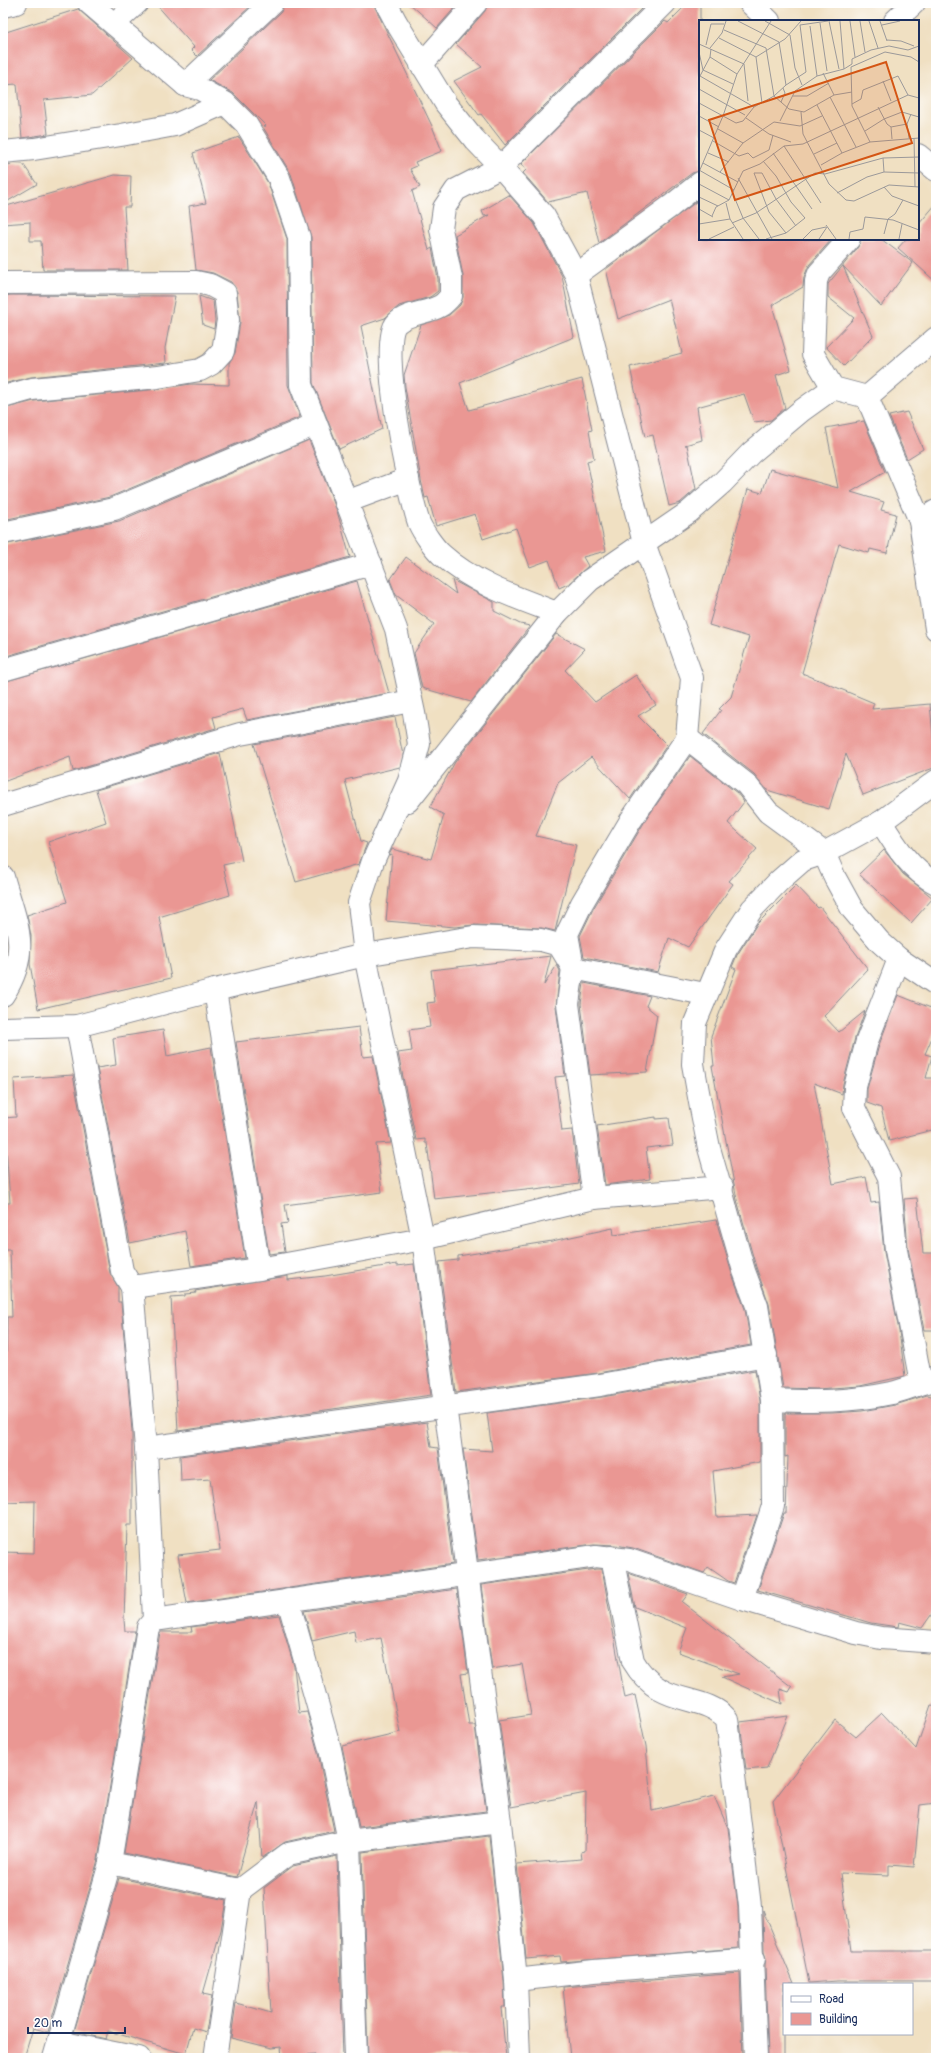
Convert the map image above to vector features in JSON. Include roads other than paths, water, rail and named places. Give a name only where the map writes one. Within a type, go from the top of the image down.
[{"type":"street","points":[[3,6],[16,3]]},
{"type":"street","points":[[89,3],[185,85],[200,89],[225,103],[246,124],[279,178],[299,237],[301,385],[396,629],[419,744],[409,781],[373,860],[359,903],[365,955],[423,1239],[500,1822],[516,1980],[519,2058]]},
{"type":"street","points":[[114,24],[137,3]]},
{"type":"street","points":[[185,85],[272,3]]},
{"type":"street","points":[[386,3],[446,104],[474,139],[544,216],[576,275],[644,544],[692,678],[687,738],[631,820],[579,910],[567,934],[573,968],[568,1004],[594,1198]]},
{"type":"street","points":[[421,64],[476,3]]},
{"type":"street","points":[[557,613],[512,596],[469,575],[441,554],[420,524],[408,480],[392,388],[390,336],[395,324],[406,317],[441,306],[451,296],[451,278],[441,229],[444,208],[456,190],[501,167],[665,3]]},
{"type":"street","points":[[750,3],[769,20]]},
{"type":"street","points":[[896,20],[914,3]]},
{"type":"street","points":[[3,152],[107,138],[175,125],[225,103]]},
{"type":"street","points":[[576,275],[699,184]]},
{"type":"street","points":[[848,240],[819,273],[815,292],[813,354],[833,388],[867,397],[928,516],[935,622]]},
{"type":"street","points":[[3,283],[196,282],[210,285],[225,293],[228,320],[223,351],[211,364],[200,370],[158,377],[32,389],[3,397]]},
{"type":"street","points":[[867,397],[936,338]]},
{"type":"street","points":[[393,819],[557,613],[590,580],[689,512],[722,483],[751,453],[801,411],[833,388]]},
{"type":"street","points":[[3,533],[114,509],[316,424]]},
{"type":"street","points":[[346,502],[408,480]]},
{"type":"street","points":[[3,670],[371,564]]},
{"type":"street","points":[[3,805],[240,734],[411,701]]},
{"type":"street","points":[[687,738],[746,784],[768,812],[824,853],[835,878],[852,909],[880,942],[899,959],[936,984]]},
{"type":"street","points":[[742,1599],[773,1506],[772,1400],[757,1306],[744,1271],[722,1187],[709,1148],[693,1064],[695,1023],[705,994],[726,949],[752,909],[779,881],[803,860],[824,853],[881,822],[936,781]]},
{"type":"street","points":[[881,822],[896,848],[925,878],[936,883]]},
{"type":"street","points":[[3,878],[20,933],[20,953],[13,980],[3,995]]},
{"type":"street","points":[[3,1028],[77,1026],[215,990],[365,955],[473,937],[540,940],[559,945],[573,968],[705,994]]},
{"type":"street","points":[[772,1400],[823,1402],[846,1400],[894,1392],[928,1382],[896,1250],[889,1177],[854,1108],[855,1087],[867,1041],[899,959]]},
{"type":"street","points":[[215,990],[259,1269]]},
{"type":"street","points":[[77,1026],[122,1271],[132,1287],[146,1448],[154,1620]]},
{"type":"street","points":[[132,1287],[259,1269],[423,1239],[594,1198],[722,1187]]},
{"type":"street","points":[[146,1448],[445,1408],[600,1385],[766,1355]]},
{"type":"street","points":[[139,2058],[56,2050],[110,1863],[148,1627],[154,1620],[586,1556],[612,1557],[629,1560],[742,1599],[856,1633],[881,1638],[936,1642]]},
{"type":"street","points":[[612,1557],[633,1662],[639,1671],[648,1680],[662,1690],[720,1711],[727,1719],[750,1906],[754,1959],[756,2058]]},
{"type":"street","points":[[288,1600],[330,1749],[349,1841],[356,2058]]},
{"type":"street","points":[[215,2058],[240,1890],[288,1854],[349,1841],[500,1822]]},
{"type":"street","points":[[110,1863],[240,1890]]},
{"type":"street","points":[[516,1980],[594,1971],[754,1959]]}]
